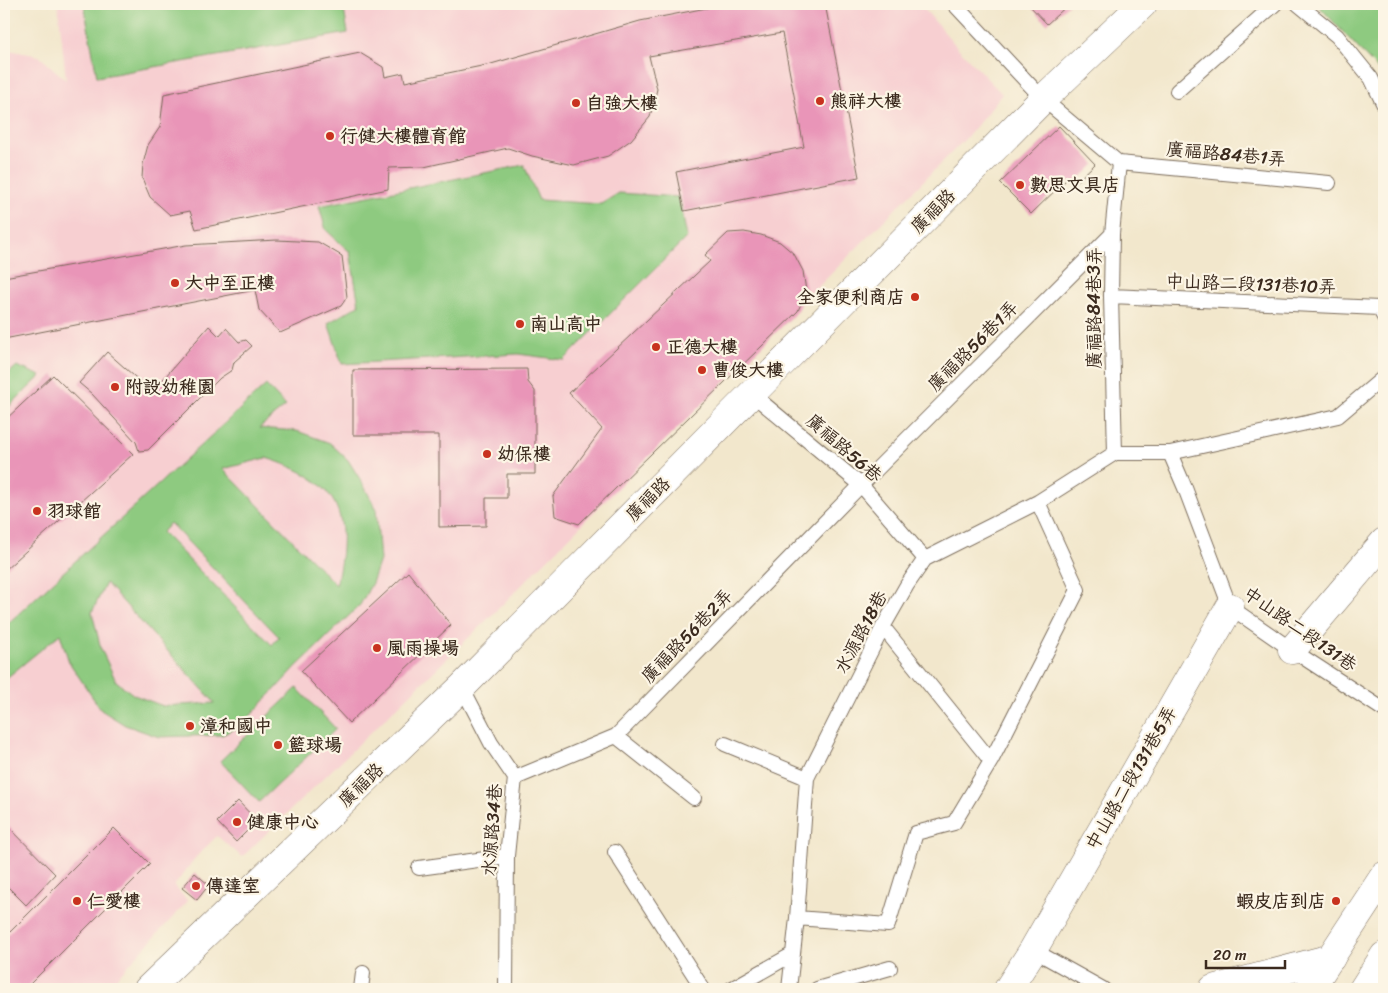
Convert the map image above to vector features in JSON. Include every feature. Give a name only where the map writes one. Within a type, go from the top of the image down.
[{"type":"street","name":"廣福路","points":[[148,989],[462,687],[1043,99],[1143,4]]},
{"type":"street","points":[[1292,650],[1384,542]]},
{"type":"street","name":"中山路二段131巷5弄","points":[[1008,989],[1033,950],[1230,607]]},
{"type":"street","points":[[1310,989],[1384,876]]},
{"type":"street","points":[[1363,989],[1384,956]]},
{"type":"street","points":[[1213,989],[1332,958]]},
{"type":"lane","points":[[954,4],[1043,99],[1119,163]]},
{"type":"lane","points":[[1177,91],[1274,4]]},
{"type":"lane","points":[[1298,4],[1336,36],[1371,78],[1384,105]]},
{"type":"lane","name":"廣福路84巷1弄","points":[[1119,163],[1329,183]]},
{"type":"lane","name":"廣福路84巷3弄","points":[[1115,453],[1111,296],[1112,234],[1119,163]]},
{"type":"lane","name":"廣福路56巷1弄","points":[[862,485],[1112,234]]},
{"type":"lane","name":"中山路二段131巷10弄","points":[[1111,296],[1379,308],[1384,317]]},
{"type":"lane","points":[[1115,453],[1170,453],[1338,416],[1384,377]]},
{"type":"lane","name":"廣福路56巷","points":[[752,394],[862,485],[925,560]]},
{"type":"lane","name":"水源路18巷","points":[[789,989],[797,918],[807,778],[883,627],[907,585],[925,560],[1038,502],[1115,453]]},
{"type":"lane","name":"中山路二段131巷","points":[[1170,453],[1230,607],[1384,710]]},
{"type":"lane","name":"廣福路56巷2弄","points":[[515,778],[616,736],[862,485]]},
{"type":"lane","points":[[797,918],[888,925],[916,832],[954,823],[992,761],[1078,590],[1038,502]]},
{"type":"lane","points":[[883,627],[992,761]]},
{"type":"lane","name":"水源路34巷","points":[[462,687],[491,743],[515,778],[507,856],[506,989]]},
{"type":"lane","points":[[616,736],[694,798]]},
{"type":"lane","points":[[725,744],[807,778]]},
{"type":"lane","points":[[615,852],[703,989]]},
{"type":"lane","points":[[419,868],[507,856]]},
{"type":"lane","points":[[1033,950],[1102,989]]},
{"type":"lane","points":[[731,989],[793,954]]},
{"type":"lane","points":[[817,989],[890,968]]},
{"type":"lane","points":[[361,989],[363,973]]},
{"type":"shaded area","points":[[58,4],[920,4],[958,48],[1002,94],[970,134],[491,616],[242,857],[217,836],[196,857],[174,886],[188,901],[106,989],[4,989],[4,49],[39,56],[66,80]]},
{"type":"green space","points":[[84,4],[343,4],[348,33],[97,77]]},
{"type":"green space","points":[[1317,4],[1384,4],[1384,76]]},
{"type":"green space","points":[[524,165],[539,200],[601,204],[619,193],[679,197],[687,237],[564,360],[518,354],[342,364],[328,323],[359,305],[350,252],[326,230],[319,206]]},
{"type":"green space","points":[[17,366],[41,376],[4,411],[4,377]]},
{"type":"green space","points":[[266,385],[286,406],[259,428],[297,431],[330,443],[348,460],[376,509],[380,560],[372,583],[360,605],[296,667],[241,726],[222,735],[159,737],[125,725],[101,710],[69,662],[60,634],[4,680],[4,627]],"holes":[[[266,458],[310,477],[324,489],[334,503],[340,519],[342,538],[341,560],[336,585],[223,469]],[[170,523],[279,637],[272,645],[162,532]],[[106,583],[214,703],[163,706],[134,695],[116,681],[101,649],[92,612]]]},
{"type":"green space","name":"籃球場","points":[[297,688],[336,729],[259,802],[220,761]]},
{"type":"building","points":[[727,4],[825,4],[859,177],[684,211],[676,172],[804,147],[782,33],[649,56],[657,89],[650,117],[631,140],[608,156],[574,165],[532,156],[508,148],[424,167],[389,168],[388,189],[196,229],[190,211],[170,215],[150,197],[142,178],[143,164],[148,145],[160,127],[164,94],[360,53],[383,67],[385,77],[403,73],[405,82],[491,64],[640,21]]},
{"type":"building","points":[[1028,4],[1069,4],[1047,24]]},
{"type":"building","points":[[1059,126],[1095,164],[1073,185],[1067,179],[1031,214],[1000,183]]},
{"type":"building","name":"曹俊大樓","points":[[744,232],[761,235],[780,242],[794,254],[803,271],[806,291],[798,311],[579,524],[555,516],[553,496],[602,429],[569,393],[710,261],[705,255],[728,233]]},
{"type":"building","name":"大中至正樓","points":[[277,240],[318,242],[342,256],[347,297],[341,306],[280,333],[259,310],[255,290],[4,339],[4,277],[186,245]]},
{"type":"building","name":"附設幼稚園","points":[[209,326],[219,336],[226,328],[239,342],[246,340],[252,346],[234,362],[232,370],[220,378],[148,450],[139,451],[136,442],[92,394],[79,383],[107,352],[152,392]]},
{"type":"building","name":"幼保樓","points":[[527,369],[528,382],[535,391],[535,474],[507,474],[507,498],[486,498],[486,526],[439,527],[439,435],[353,435],[353,370]]},
{"type":"building","name":"羽球館","points":[[53,375],[133,454],[5,570],[4,421]]},
{"type":"building","name":"風雨操場","points":[[408,572],[451,625],[349,723],[301,671]]},
{"type":"building","name":"健康中心","points":[[238,801],[257,821],[236,842],[217,822]]},
{"type":"building","points":[[4,822],[55,874],[26,905],[4,883]]},
{"type":"building","name":"仁愛樓","points":[[114,828],[150,864],[25,989],[4,989],[4,938]]},
{"type":"building","name":"傳達室","points":[[195,873],[209,885],[197,900],[182,888]]},
{"type":"place","name":"熊祥大樓","points":[[820,101]]},
{"type":"place","name":"自強大樓","points":[[576,103]]},
{"type":"place","name":"行健大樓體育館","points":[[330,136]]},
{"type":"place","name":"數思文具店","points":[[1020,185]]},
{"type":"place","name":"大中至正樓","points":[[175,283]]},
{"type":"place","name":"全家便利商店","points":[[915,297]]},
{"type":"place","name":"南山高中","points":[[520,324]]},
{"type":"place","name":"正德大樓","points":[[656,347]]},
{"type":"place","name":"曹俊大樓","points":[[702,370]]},
{"type":"place","name":"附設幼稚園","points":[[115,387]]},
{"type":"place","name":"幼保樓","points":[[487,454]]},
{"type":"place","name":"羽球館","points":[[37,511]]},
{"type":"place","name":"風雨操場","points":[[377,648]]},
{"type":"place","name":"漳和國中","points":[[190,726]]},
{"type":"place","name":"籃球場","points":[[278,745]]},
{"type":"place","name":"健康中心","points":[[237,822]]},
{"type":"place","name":"傳達室","points":[[196,886]]},
{"type":"place","name":"仁愛樓","points":[[77,901]]},
{"type":"place","name":"蝦皮店到店","points":[[1336,901]]}]
